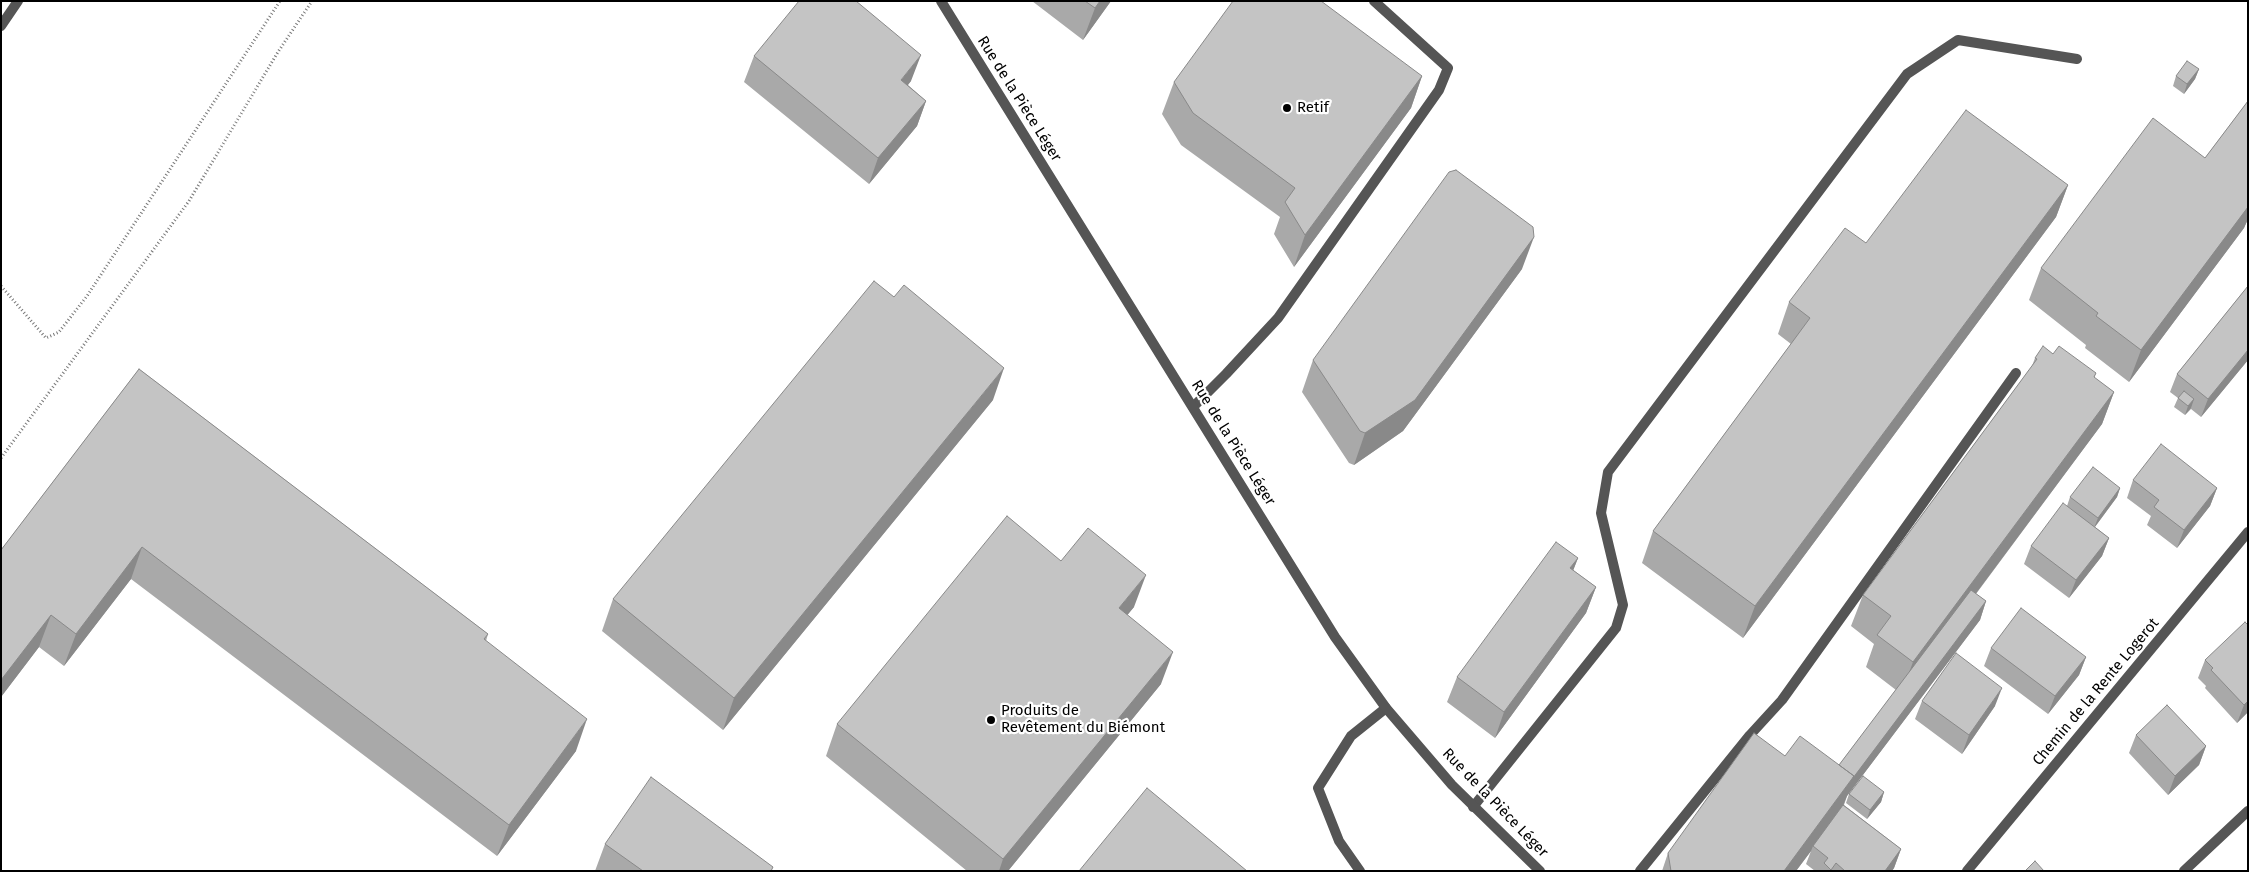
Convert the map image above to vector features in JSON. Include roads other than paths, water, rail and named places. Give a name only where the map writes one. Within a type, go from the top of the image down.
[{"type":"street","points":[[1,26],[18,1]]},
{"type":"street","name":"Rue de la Pièce Léger","points":[[941,1],[1335,637],[1386,708],[1473,807],[1540,871]]},
{"type":"street","points":[[1192,407],[1226,374],[1278,318],[1439,90],[1448,68],[1374,1]]},
{"type":"street","points":[[1473,807],[1616,628],[1623,605],[1601,512],[1608,472],[1907,74],[1958,40],[2077,59]]},
{"type":"street","points":[[1640,871],[1750,734],[1782,700],[2016,373]]},
{"type":"street","name":"Chemin de la Rente Logerot","points":[[1967,871],[2248,532]]},
{"type":"street","points":[[1360,871],[1339,841],[1318,788],[1351,736],[1386,708]]},
{"type":"street","points":[[2184,871],[2248,810]]},
{"type":"place","name":"Retif","points":[[1287,108]]},
{"type":"place","name":"Produits de Revêtement du Biémont","points":[[991,720]]}]
